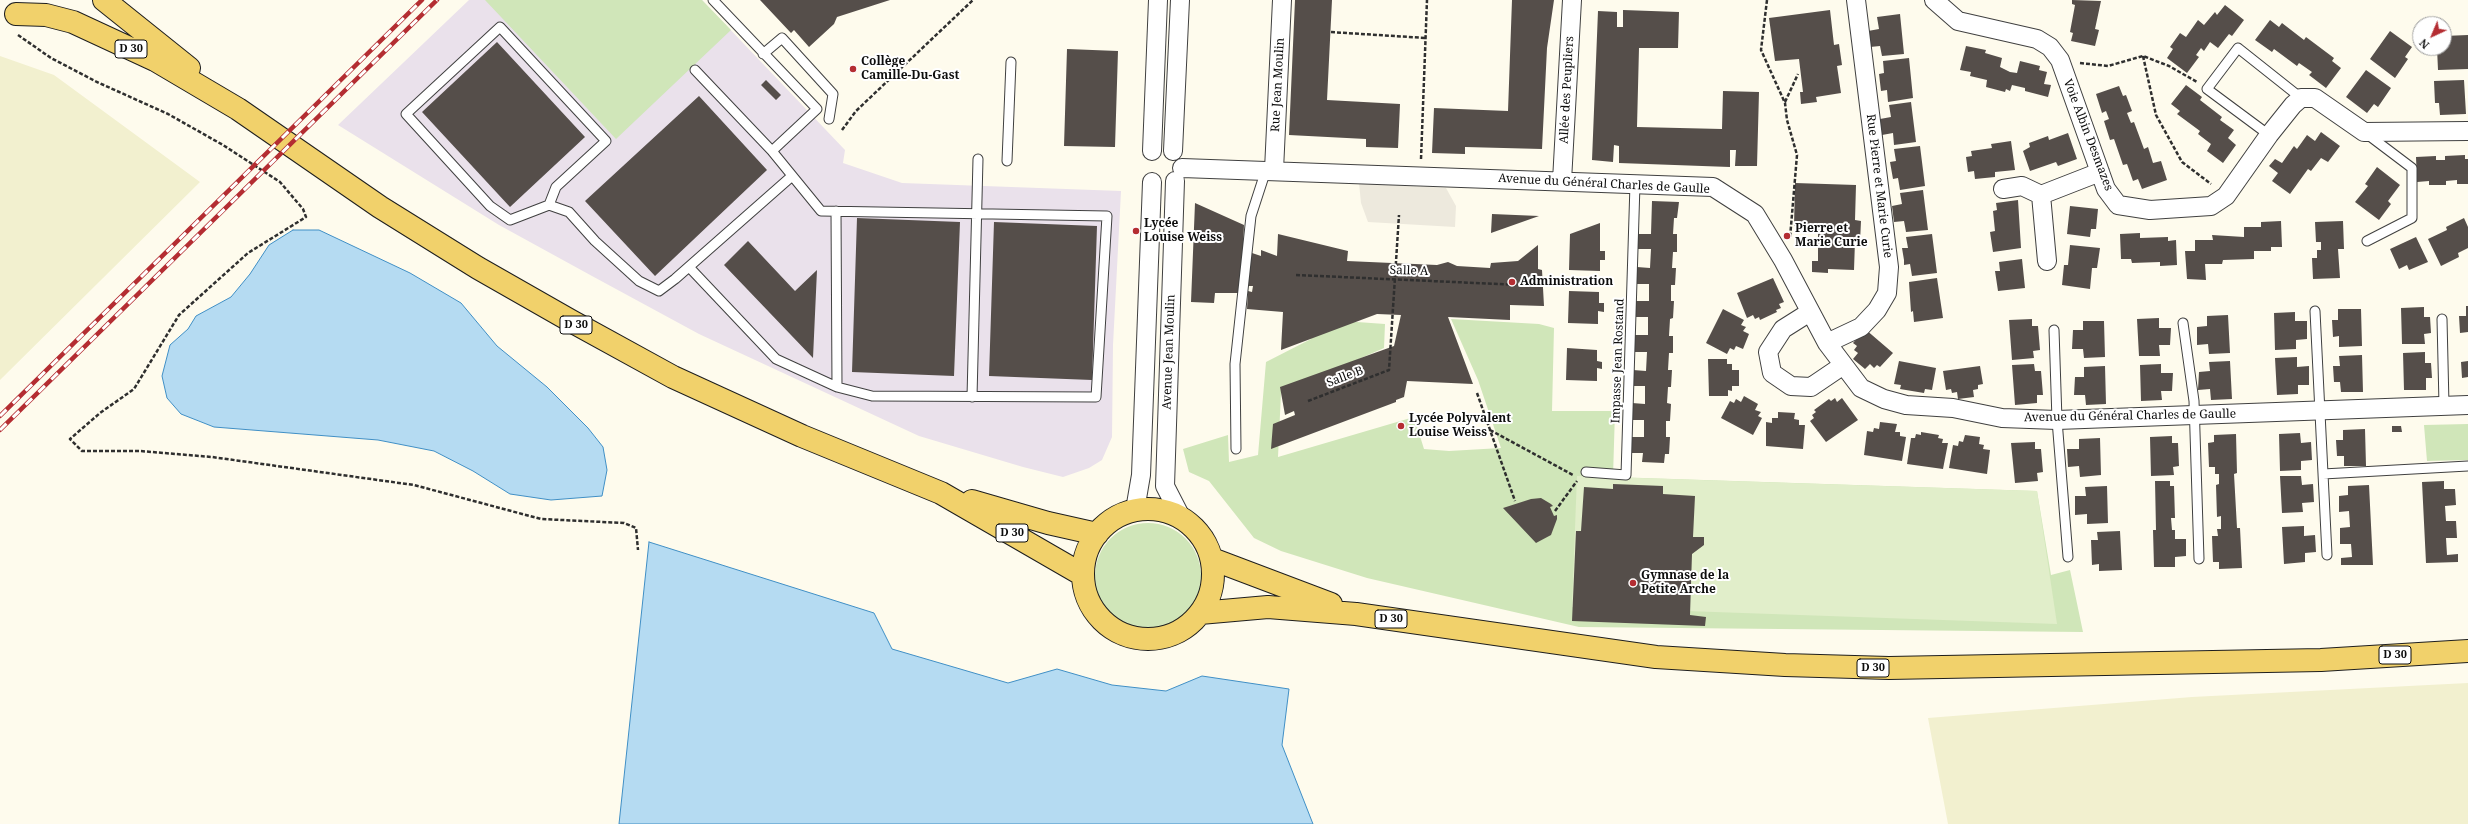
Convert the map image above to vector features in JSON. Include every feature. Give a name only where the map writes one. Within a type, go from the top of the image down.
[{"type":"main road","points":[[10,22],[35,0]]},
{"type":"main road","name":"D 30","points":[[104,0],[238,109]]},
{"type":"main road","name":"D 30","points":[[10,22],[46,16],[73,22],[155,60],[238,109],[380,207],[478,268],[570,321],[673,377],[802,436],[940,493],[1048,524],[1097,534]]},
{"type":"main road","name":"D 30","points":[[940,493],[1083,575]]},
{"type":"main road","points":[[1135,510],[1160,510],[1182,519],[1201,536],[1212,559],[1212,584],[1206,605],[1193,622],[1175,634],[1154,639],[1133,638],[1113,629],[1097,615],[1087,596],[1083,575],[1086,554],[1097,534],[1114,518],[1135,510]]},
{"type":"main road","name":"D 30","points":[[1212,559],[1356,614]]},
{"type":"main road","name":"D 30","points":[[1200,613],[1268,607],[1356,614],[1656,657],[1785,665],[1889,668],[2321,660],[2468,651]]},
{"type":"main road","name":"D 30","points":[[2321,660],[2468,665]]},
{"type":"street","points":[[1152,151],[1158,0]]},
{"type":"street","points":[[1173,151],[1180,0]]},
{"type":"street","name":"Rue Jean Moulin","points":[[1270,170],[1282,0]]},
{"type":"street","name":"Allée des Peupliers","points":[[1562,181],[1572,0]]},
{"type":"street","name":"Rue Pierre et Marie Curie","points":[[1827,343],[1861,327],[1877,310],[1887,293],[1889,267],[1856,0]]},
{"type":"street","name":"Voie Albin Desmazes","points":[[1934,0],[1958,21],[2037,39],[2050,47],[2060,60],[2106,189],[2118,205],[2150,210],[2211,206],[2226,196],[2269,135],[2293,105],[2301,98]]},
{"type":"street","points":[[2301,98],[2315,98],[2364,132],[2468,131]]},
{"type":"street","points":[[1152,182],[1148,178],[1144,166],[1148,155],[1152,151],[1163,148],[1173,151],[1180,158],[1178,175]]},
{"type":"street","name":"Avenue du Général Charles de Gaulle","points":[[1152,182],[1164,186],[1178,175],[1270,170],[1713,187],[1755,214],[1783,260],[1827,343],[1842,366],[1861,388],[1884,399],[1906,405],[1953,408],[2002,418],[2057,420],[2468,405]]},
{"type":"street","points":[[2003,189],[2022,186],[2041,195],[2100,172]]},
{"type":"street","name":"Avenue Jean Moulin","points":[[1178,175],[1165,486],[1182,519]]},
{"type":"street","name":"Avenue Jean Moulin","points":[[1135,510],[1140,475],[1152,182]]},
{"type":"street","points":[[2041,195],[2047,261]]},
{"type":"street","points":[[1810,312],[1783,329],[1768,352],[1772,373],[1791,386],[1811,387],[1842,366]]},
{"type":"lane","points":[[713,0],[817,109],[772,151]]},
{"type":"lane","points":[[549,205],[556,187],[606,141],[500,28],[406,114],[490,206],[510,220],[549,205],[569,212],[595,240],[639,282],[659,290],[689,267],[792,176]]},
{"type":"lane","points":[[763,54],[782,38],[833,94],[829,119]]},
{"type":"lane","points":[[2269,135],[2207,89],[2238,48],[2301,98]]},
{"type":"lane","points":[[1006,160],[1011,62]]},
{"type":"lane","points":[[689,267],[776,359],[837,387],[872,396],[1096,397],[1106,216],[820,210],[772,151],[695,70]]},
{"type":"lane","points":[[2364,132],[2412,168],[2412,218],[2368,241]]},
{"type":"lane","points":[[972,397],[975,213],[978,159]]},
{"type":"lane","points":[[1236,449],[1236,364],[1251,216],[1270,170]]},
{"type":"lane","name":"Impasse Jean Rostand","points":[[1586,472],[1626,475],[1635,184]]},
{"type":"lane","points":[[836,211],[837,387]]},
{"type":"lane","points":[[2315,311],[2327,555]]},
{"type":"lane","points":[[2442,319],[2444,405]]},
{"type":"lane","points":[[2183,323],[2194,401],[2199,559]]},
{"type":"lane","points":[[2054,330],[2057,420],[2068,557]]},
{"type":"lane","points":[[2323,474],[2468,466]]},
{"type":"path","points":[[842,130],[856,111],[973,0]]},
{"type":"path","points":[[1421,161],[1427,0]]},
{"type":"path","points":[[1767,0],[1760,50],[1785,103],[1787,120],[1796,155],[1789,242]]},
{"type":"path","points":[[10,22],[51,58],[97,82],[168,114],[224,145],[280,182],[303,209],[306,217],[248,254],[179,315],[134,389],[100,413],[70,439],[82,451],[140,451],[212,457],[414,485],[541,519],[624,523],[636,528],[638,550]]},
{"type":"path","points":[[1331,32],[1425,38]]},
{"type":"path","points":[[2143,56],[2156,115],[2182,162],[2226,196]]},
{"type":"path","points":[[2060,60],[2108,66],[2143,56],[2169,66],[2207,89]]},
{"type":"path","points":[[1785,103],[1798,74]]},
{"type":"path","points":[[1396,280],[1399,214]]},
{"type":"path","name":"Salle A","points":[[1296,275],[1521,285]]},
{"type":"path","name":"Salle B","points":[[1308,401],[1389,370],[1396,280]]},
{"type":"path","points":[[1477,393],[1515,501]]},
{"type":"path","points":[[1490,430],[1578,478]]},
{"type":"path","points":[[1555,511],[1578,478],[1580,479],[1586,472]]},
{"type":"shaded area","points":[[469,0],[702,0],[845,150],[843,163],[902,183],[1121,191],[1113,345],[1112,437],[1102,460],[1089,468],[1063,477],[1023,467],[919,436],[699,334],[499,225],[338,125]]},
{"type":"shaded area","points":[[0,56],[54,75],[200,182],[0,380]]},
{"type":"shaded area","points":[[1359,183],[1446,188],[1456,206],[1455,227],[1368,222],[1361,203]]},
{"type":"shaded area","points":[[2468,683],[2468,824],[1948,824],[1928,718],[2192,697]]},
{"type":"green space","points":[[485,0],[702,0],[731,30],[616,139]]},
{"type":"green space","points":[[1315,319],[1385,324],[1384,348],[1281,393],[1278,457],[1414,417],[1424,449],[1449,451],[1501,448],[1478,380],[1451,319],[1539,324],[1554,328],[1552,411],[1615,411],[1613,477],[2037,491],[2051,575],[2070,570],[2083,632],[1579,627],[1367,578],[1281,551],[1254,538],[1209,481],[1189,472],[1183,449],[1228,435],[1229,462],[1258,455],[1266,362],[1311,339]]},
{"type":"green space","points":[[2468,424],[2468,460],[2427,461],[2424,425]]},
{"type":"green space","points":[[1577,476],[2037,491],[2057,624],[1572,607]]},
{"type":"green space","points":[[1148,523],[1168,527],[1185,539],[1197,556],[1201,576],[1197,596],[1185,613],[1168,625],[1148,629],[1128,625],[1111,613],[1099,596],[1095,576],[1099,556],[1111,539],[1128,527]]},
{"type":"water","points":[[293,230],[319,230],[410,273],[461,303],[497,346],[547,387],[588,428],[603,447],[607,470],[602,496],[551,500],[510,494],[473,471],[434,451],[378,440],[214,427],[181,414],[167,398],[162,376],[170,345],[188,329],[196,316],[231,297],[250,274],[269,245]]},
{"type":"water","points":[[649,542],[874,613],[892,649],[1008,683],[1057,669],[1112,685],[1166,691],[1202,676],[1289,689],[1282,745],[1313,824],[619,824]]},
{"type":"building","points":[[760,0],[890,0],[837,17],[834,24],[809,47],[794,30],[791,33]]},
{"type":"building","points":[[1295,0],[1332,0],[1327,100],[1400,104],[1398,148],[1366,147],[1366,139],[1289,135]]},
{"type":"building","points":[[1512,0],[1554,0],[1547,48],[1542,149],[1465,147],[1465,154],[1432,153],[1434,108],[1508,111]]},
{"type":"building","points":[[2072,0],[2101,1],[2095,29],[2099,30],[2095,46],[2071,41],[2073,33],[2070,32],[2075,5],[2072,4]]},
{"type":"building","points":[[2225,5],[2244,20],[2232,36],[2229,34],[2218,48],[2210,42],[2204,51],[2201,48],[2196,55],[2199,57],[2187,73],[2167,58],[2173,49],[2170,47],[2180,33],[2186,37],[2198,20],[2204,25],[2215,12],[2217,15]]},
{"type":"building","points":[[1623,10],[1679,12],[1678,48],[1639,48],[1637,127],[1722,129],[1723,91],[1759,92],[1757,166],[1735,166],[1736,150],[1730,150],[1730,167],[1619,163],[1619,146],[1614,145],[1613,162],[1592,160],[1598,11],[1617,12],[1617,27],[1623,27]]},
{"type":"building","points":[[1830,10],[1834,45],[1839,44],[1842,65],[1837,66],[1841,93],[1816,97],[1817,102],[1801,104],[1800,92],[1803,92],[1799,59],[1775,61],[1769,18]]},
{"type":"building","points":[[1900,14],[1904,54],[1882,56],[1880,46],[1870,47],[1868,31],[1879,29],[1877,17]]},
{"type":"building","points":[[2270,20],[2279,27],[2282,23],[2304,40],[2306,37],[2334,58],[2332,61],[2341,68],[2326,88],[2309,75],[2312,72],[2299,63],[2297,66],[2274,49],[2272,52],[2255,40]]},
{"type":"building","points":[[2390,31],[2412,47],[2405,57],[2408,59],[2395,78],[2370,59]]},
{"type":"building","points":[[2468,35],[2468,69],[2438,70],[2437,56],[2452,56],[2452,36]]},
{"type":"building","points":[[497,42],[585,137],[510,207],[422,112]]},
{"type":"building","points":[[1966,46],[1986,50],[1985,53],[2002,58],[2000,67],[2010,72],[2017,73],[2020,61],[2040,66],[2039,70],[2047,72],[2044,84],[2051,85],[2048,97],[2025,91],[2025,88],[2012,85],[2010,91],[2006,89],[2005,92],[1986,87],[1987,80],[1970,76],[1971,72],[1960,70]]},
{"type":"building","points":[[1067,49],[1118,51],[1115,147],[1064,146]]},
{"type":"building","points":[[1909,58],[1913,98],[1888,102],[1887,90],[1881,91],[1879,74],[1884,73],[1883,61]]},
{"type":"building","points":[[2366,70],[2391,88],[2378,107],[2374,104],[2367,113],[2346,97]]},
{"type":"building","points":[[766,80],[781,95],[776,100],[761,85]]},
{"type":"building","points":[[2464,80],[2466,114],[2440,115],[2439,103],[2435,103],[2434,81]]},
{"type":"building","points":[[2186,85],[2202,97],[2200,100],[2222,117],[2220,120],[2234,130],[2228,138],[2236,145],[2223,163],[2207,151],[2211,144],[2198,134],[2200,131],[2177,114],[2180,111],[2171,104]]},
{"type":"building","points":[[2119,86],[2123,96],[2126,95],[2132,111],[2127,113],[2131,123],[2134,122],[2144,149],[2148,147],[2153,163],[2161,161],[2167,180],[2142,189],[2138,179],[2133,181],[2127,164],[2123,165],[2114,139],[2110,140],[2104,121],[2109,119],[2106,111],[2102,113],[2096,94]]},
{"type":"building","points":[[699,96],[767,170],[655,276],[585,201]]},
{"type":"building","points":[[1911,102],[1916,142],[1894,145],[1893,133],[1882,135],[1880,119],[1891,117],[1889,105]]},
{"type":"building","points":[[2321,132],[2340,146],[2328,162],[2321,158],[2311,171],[2308,169],[2290,194],[2272,181],[2278,173],[2269,166],[2275,159],[2282,163],[2294,146],[2297,149],[2307,135],[2315,141]]},
{"type":"building","points":[[2068,133],[2077,159],[2058,166],[2056,162],[2030,171],[2023,151],[2030,147],[2029,143],[2048,136],[2049,140]]},
{"type":"building","points":[[2011,141],[2015,170],[1995,172],[1995,177],[1975,179],[1974,171],[1968,172],[1966,157],[1972,156],[1971,151],[1992,148],[1991,144]]},
{"type":"building","points":[[1920,146],[1925,186],[1900,190],[1898,178],[1893,179],[1890,162],[1896,161],[1894,149]]},
{"type":"building","points":[[2465,155],[2465,159],[2468,159],[2468,184],[2457,184],[2457,180],[2446,181],[2446,185],[2429,185],[2429,181],[2417,182],[2416,157],[2436,156],[2436,160],[2445,160],[2445,156]]},
{"type":"building","points":[[2377,167],[2400,185],[2388,201],[2391,204],[2379,220],[2355,202],[2368,186],[2365,184]]},
{"type":"building","points":[[1795,183],[1856,185],[1855,220],[1861,221],[1860,242],[1855,241],[1854,270],[1828,269],[1828,273],[1812,272],[1812,261],[1818,261],[1818,228],[1794,226]]},
{"type":"building","points":[[1923,190],[1928,230],[1906,232],[1904,221],[1894,222],[1892,206],[1902,204],[1900,193]]},
{"type":"building","points":[[2018,200],[2021,248],[1993,252],[1990,232],[1995,231],[1993,211],[1997,210],[1996,203]]},
{"type":"building","points":[[1652,201],[1679,202],[1677,218],[1674,218],[1673,234],[1677,234],[1677,252],[1673,252],[1672,268],[1676,268],[1675,285],[1671,285],[1671,301],[1674,301],[1673,318],[1670,319],[1669,336],[1673,336],[1673,353],[1669,353],[1668,370],[1672,370],[1671,387],[1668,387],[1667,403],[1671,404],[1670,421],[1666,421],[1666,437],[1670,437],[1669,454],[1665,454],[1664,463],[1642,462],[1643,453],[1629,453],[1630,437],[1644,437],[1644,420],[1631,420],[1632,403],[1645,404],[1645,386],[1632,386],[1633,370],[1646,371],[1647,352],[1633,352],[1634,335],[1648,335],[1648,317],[1635,317],[1635,301],[1649,301],[1649,284],[1636,284],[1637,267],[1650,268],[1651,249],[1637,249],[1638,234],[1651,234]]},
{"type":"building","points":[[1195,203],[1244,225],[1241,293],[1215,293],[1214,303],[1191,302]]},
{"type":"building","points":[[2070,206],[2098,209],[2096,229],[2091,229],[2090,237],[2067,234]]},
{"type":"building","points":[[1492,214],[1539,216],[1491,233]]},
{"type":"building","points":[[857,218],[960,222],[954,376],[852,372]]},
{"type":"building","points":[[2464,218],[2468,227],[2468,248],[2458,253],[2459,257],[2441,266],[2428,239],[2447,230],[2446,227]]},
{"type":"building","points":[[2281,221],[2282,247],[2271,247],[2271,251],[2254,251],[2254,259],[2223,260],[2222,264],[2205,264],[2206,280],[2187,279],[2185,251],[2195,251],[2195,240],[2213,240],[2212,235],[2244,237],[2244,227],[2261,227],[2261,222]]},
{"type":"building","points":[[2343,221],[2344,249],[2338,249],[2340,278],[2313,279],[2312,258],[2317,258],[2317,250],[2321,250],[2321,242],[2316,242],[2315,222]]},
{"type":"building","points":[[994,222],[1097,226],[1092,380],[989,376]]},
{"type":"building","points":[[1600,223],[1600,251],[1605,251],[1605,260],[1600,260],[1600,271],[1569,270],[1570,234]]},
{"type":"building","points":[[2140,233],[2140,238],[2168,237],[2168,241],[2176,240],[2177,265],[2160,266],[2160,262],[2132,263],[2131,259],[2121,259],[2120,234]]},
{"type":"building","points":[[1278,234],[1348,251],[1347,261],[1437,265],[1448,262],[1457,266],[1490,268],[1491,263],[1518,261],[1538,245],[1538,269],[1542,270],[1544,306],[1510,305],[1510,320],[1448,317],[1473,384],[1407,381],[1404,397],[1396,400],[1396,402],[1271,449],[1273,424],[1295,415],[1294,411],[1285,415],[1280,387],[1394,346],[1401,315],[1377,314],[1281,350],[1283,312],[1247,309],[1248,291],[1252,292],[1253,286],[1247,286],[1249,252],[1261,256],[1261,250],[1277,256]]},
{"type":"building","points":[[1932,234],[1937,273],[1912,276],[1910,264],[1904,265],[1902,248],[1908,248],[1906,237]]},
{"type":"building","points":[[2416,237],[2428,262],[2409,270],[2407,265],[2399,269],[2390,249]]},
{"type":"building","points":[[748,241],[795,291],[817,270],[813,358],[724,265]]},
{"type":"building","points":[[2070,245],[2100,248],[2097,268],[2092,268],[2090,289],[2062,285],[2064,265],[2068,265]]},
{"type":"building","points":[[2022,259],[2025,288],[1998,291],[1995,271],[2000,271],[1999,262]]},
{"type":"building","points":[[1773,278],[1784,302],[1779,304],[1781,308],[1776,310],[1777,312],[1760,320],[1759,317],[1755,319],[1753,315],[1747,318],[1737,293]]},
{"type":"building","points":[[1937,278],[1943,318],[1914,322],[1913,311],[1911,312],[1909,282]]},
{"type":"building","points":[[1569,291],[1599,292],[1599,303],[1604,303],[1604,312],[1598,311],[1598,324],[1568,323]]},
{"type":"building","points":[[2466,306],[2468,306],[2468,332],[2460,333],[2459,316],[2466,316]]},
{"type":"building","points":[[2424,307],[2424,317],[2430,317],[2431,333],[2424,334],[2425,344],[2402,344],[2401,308]]},
{"type":"building","points":[[1723,309],[1744,320],[1741,325],[1746,327],[1743,331],[1749,334],[1743,349],[1736,346],[1734,350],[1730,348],[1727,354],[1706,343]]},
{"type":"building","points":[[2338,309],[2361,309],[2362,346],[2339,347],[2339,336],[2333,337],[2332,320],[2338,320]]},
{"type":"building","points":[[2295,312],[2295,321],[2307,321],[2307,339],[2296,340],[2296,349],[2275,350],[2274,313]]},
{"type":"building","points":[[2228,315],[2230,353],[2209,354],[2208,344],[2197,345],[2197,327],[2207,326],[2207,316]]},
{"type":"building","points":[[2159,318],[2159,328],[2171,328],[2170,345],[2159,345],[2160,356],[2139,356],[2137,319]]},
{"type":"building","points":[[2032,319],[2032,326],[2038,326],[2040,350],[2033,351],[2034,358],[2012,360],[2009,320]]},
{"type":"building","points":[[2083,321],[2104,321],[2105,357],[2084,358],[2083,349],[2072,349],[2073,330],[2083,330]]},
{"type":"building","points":[[1865,329],[1893,353],[1880,367],[1877,365],[1874,368],[1870,364],[1865,369],[1853,359],[1858,353],[1854,350],[1857,346],[1853,343]]},
{"type":"building","points":[[1567,348],[1597,350],[1597,361],[1602,362],[1602,369],[1597,368],[1597,381],[1566,380]]},
{"type":"building","points":[[2425,352],[2425,363],[2431,363],[2432,378],[2426,378],[2426,390],[2404,390],[2403,353]]},
{"type":"building","points":[[2362,355],[2363,392],[2341,392],[2340,382],[2334,382],[2333,366],[2340,366],[2339,356]]},
{"type":"building","points":[[2297,357],[2297,367],[2309,366],[2309,385],[2298,385],[2298,394],[2277,395],[2275,358]]},
{"type":"building","points":[[1708,359],[1727,359],[1727,364],[1732,364],[1732,370],[1739,370],[1739,386],[1732,386],[1732,391],[1728,390],[1728,396],[1709,396]]},
{"type":"building","points":[[1899,361],[1936,368],[1932,390],[1925,389],[1924,393],[1900,389],[1901,385],[1894,384]]},
{"type":"building","points":[[2230,361],[2232,399],[2211,400],[2210,389],[2198,390],[2199,372],[2210,371],[2209,362]]},
{"type":"building","points":[[2468,361],[2468,377],[2462,378],[2461,362]]},
{"type":"building","points":[[2034,364],[2035,371],[2041,371],[2043,395],[2037,395],[2037,403],[2015,405],[2012,365]]},
{"type":"building","points":[[2161,364],[2161,373],[2173,373],[2172,391],[2161,391],[2162,400],[2141,401],[2140,365]]},
{"type":"building","points":[[1980,366],[1983,384],[1978,385],[1978,389],[1973,390],[1974,397],[1958,399],[1957,392],[1952,393],[1951,389],[1946,390],[1943,371]]},
{"type":"building","points":[[2105,366],[2106,404],[2086,405],[2085,395],[2074,395],[2075,377],[2084,377],[2084,367]]},
{"type":"building","points":[[1744,396],[1758,404],[1755,410],[1761,412],[1758,416],[1762,418],[1753,435],[1721,418],[1730,401],[1734,403],[1736,399],[1741,402]]},
{"type":"building","points":[[1835,398],[1837,402],[1842,398],[1858,420],[1826,442],[1810,421],[1814,418],[1812,415],[1816,412],[1814,410],[1829,399],[1831,401]]},
{"type":"building","points":[[1778,412],[1795,413],[1794,419],[1799,420],[1799,425],[1805,425],[1803,449],[1766,446],[1766,422],[1772,423],[1772,418],[1778,418]]},
{"type":"building","points":[[1880,422],[1897,424],[1895,432],[1900,432],[1900,436],[1906,437],[1902,461],[1864,455],[1867,431],[1873,432],[1874,428],[1879,429]]},
{"type":"building","points":[[2392,426],[2401,426],[2402,432],[2392,432]]},
{"type":"building","points":[[2365,429],[2366,466],[2344,466],[2344,456],[2337,456],[2336,440],[2343,440],[2343,430]]},
{"type":"building","points":[[1921,432],[1939,435],[1938,438],[1943,439],[1942,443],[1948,443],[1943,469],[1907,464],[1911,438],[1915,438],[1916,434],[1921,435]]},
{"type":"building","points":[[2300,433],[2301,443],[2311,442],[2312,460],[2301,461],[2301,470],[2280,471],[2279,434]]},
{"type":"building","points":[[2236,434],[2237,473],[2234,474],[2237,528],[2240,528],[2242,568],[2219,569],[2219,562],[2213,562],[2212,536],[2218,536],[2217,529],[2221,529],[2221,516],[2217,517],[2216,485],[2219,484],[2219,474],[2215,474],[2215,467],[2209,467],[2208,443],[2214,442],[2214,435]]},
{"type":"building","points":[[1965,435],[1980,437],[1979,444],[1984,445],[1983,449],[1990,450],[1987,474],[1949,468],[1953,445],[1958,446],[1959,441],[1963,442]]},
{"type":"building","points":[[2172,436],[2172,443],[2178,443],[2179,466],[2173,467],[2174,475],[2151,476],[2150,437]]},
{"type":"building","points":[[2100,438],[2101,475],[2080,477],[2079,466],[2068,467],[2067,449],[2079,449],[2079,439]]},
{"type":"building","points":[[2035,442],[2035,449],[2041,449],[2043,472],[2037,473],[2038,481],[2015,483],[2011,443]]},
{"type":"building","points":[[2280,476],[2301,476],[2302,485],[2313,484],[2314,502],[2302,503],[2303,512],[2282,513]]},
{"type":"building","points":[[2155,481],[2170,481],[2170,486],[2174,486],[2175,518],[2171,518],[2172,530],[2175,530],[2175,539],[2186,539],[2186,556],[2175,557],[2175,567],[2154,567],[2153,530],[2156,530]]},
{"type":"building","points":[[2444,481],[2444,489],[2455,489],[2456,505],[2445,506],[2446,521],[2456,521],[2457,538],[2446,538],[2447,555],[2458,554],[2458,562],[2426,563],[2422,482]]},
{"type":"building","name":"Gymnase de la Petite Arche","points":[[1613,484],[1663,486],[1663,494],[1695,496],[1693,537],[1704,537],[1704,545],[1692,554],[1690,615],[1706,617],[1705,626],[1572,621],[1576,531],[1581,531],[1584,487],[1613,489]]},
{"type":"building","points":[[2369,485],[2373,565],[2341,565],[2341,558],[2352,557],[2351,544],[2340,544],[2340,528],[2350,527],[2349,511],[2339,512],[2339,496],[2348,495],[2348,486]]},
{"type":"building","points":[[2107,486],[2108,523],[2087,524],[2087,514],[2075,515],[2075,496],[2086,496],[2085,487]]},
{"type":"building","points":[[1541,498],[1553,506],[1550,507],[1554,516],[1557,515],[1557,519],[1551,535],[1536,543],[1503,508],[1531,499]]},
{"type":"building","points":[[2304,526],[2304,536],[2315,535],[2316,552],[2305,553],[2305,562],[2284,564],[2282,527]]},
{"type":"building","points":[[2120,531],[2122,570],[2099,571],[2099,564],[2092,565],[2091,540],[2098,540],[2097,532]]},
{"type":"railway","points":[[0,416],[422,0]]},
{"type":"railway","points":[[0,430],[437,0]]},
{"type":"place","name":"Collège Camille-Du-Gast","points":[[853,69]]},
{"type":"place","name":"Lycée Louise Weiss","points":[[1136,231]]},
{"type":"place","name":"Pierre et Marie Curie","points":[[1787,236]]},
{"type":"place","name":"Administration","points":[[1512,282]]},
{"type":"place","name":"Lycée Polyvalent Louise Weiss","points":[[1401,426]]},
{"type":"place","name":"Gymnase de la Petite Arche","points":[[1633,583]]}]
